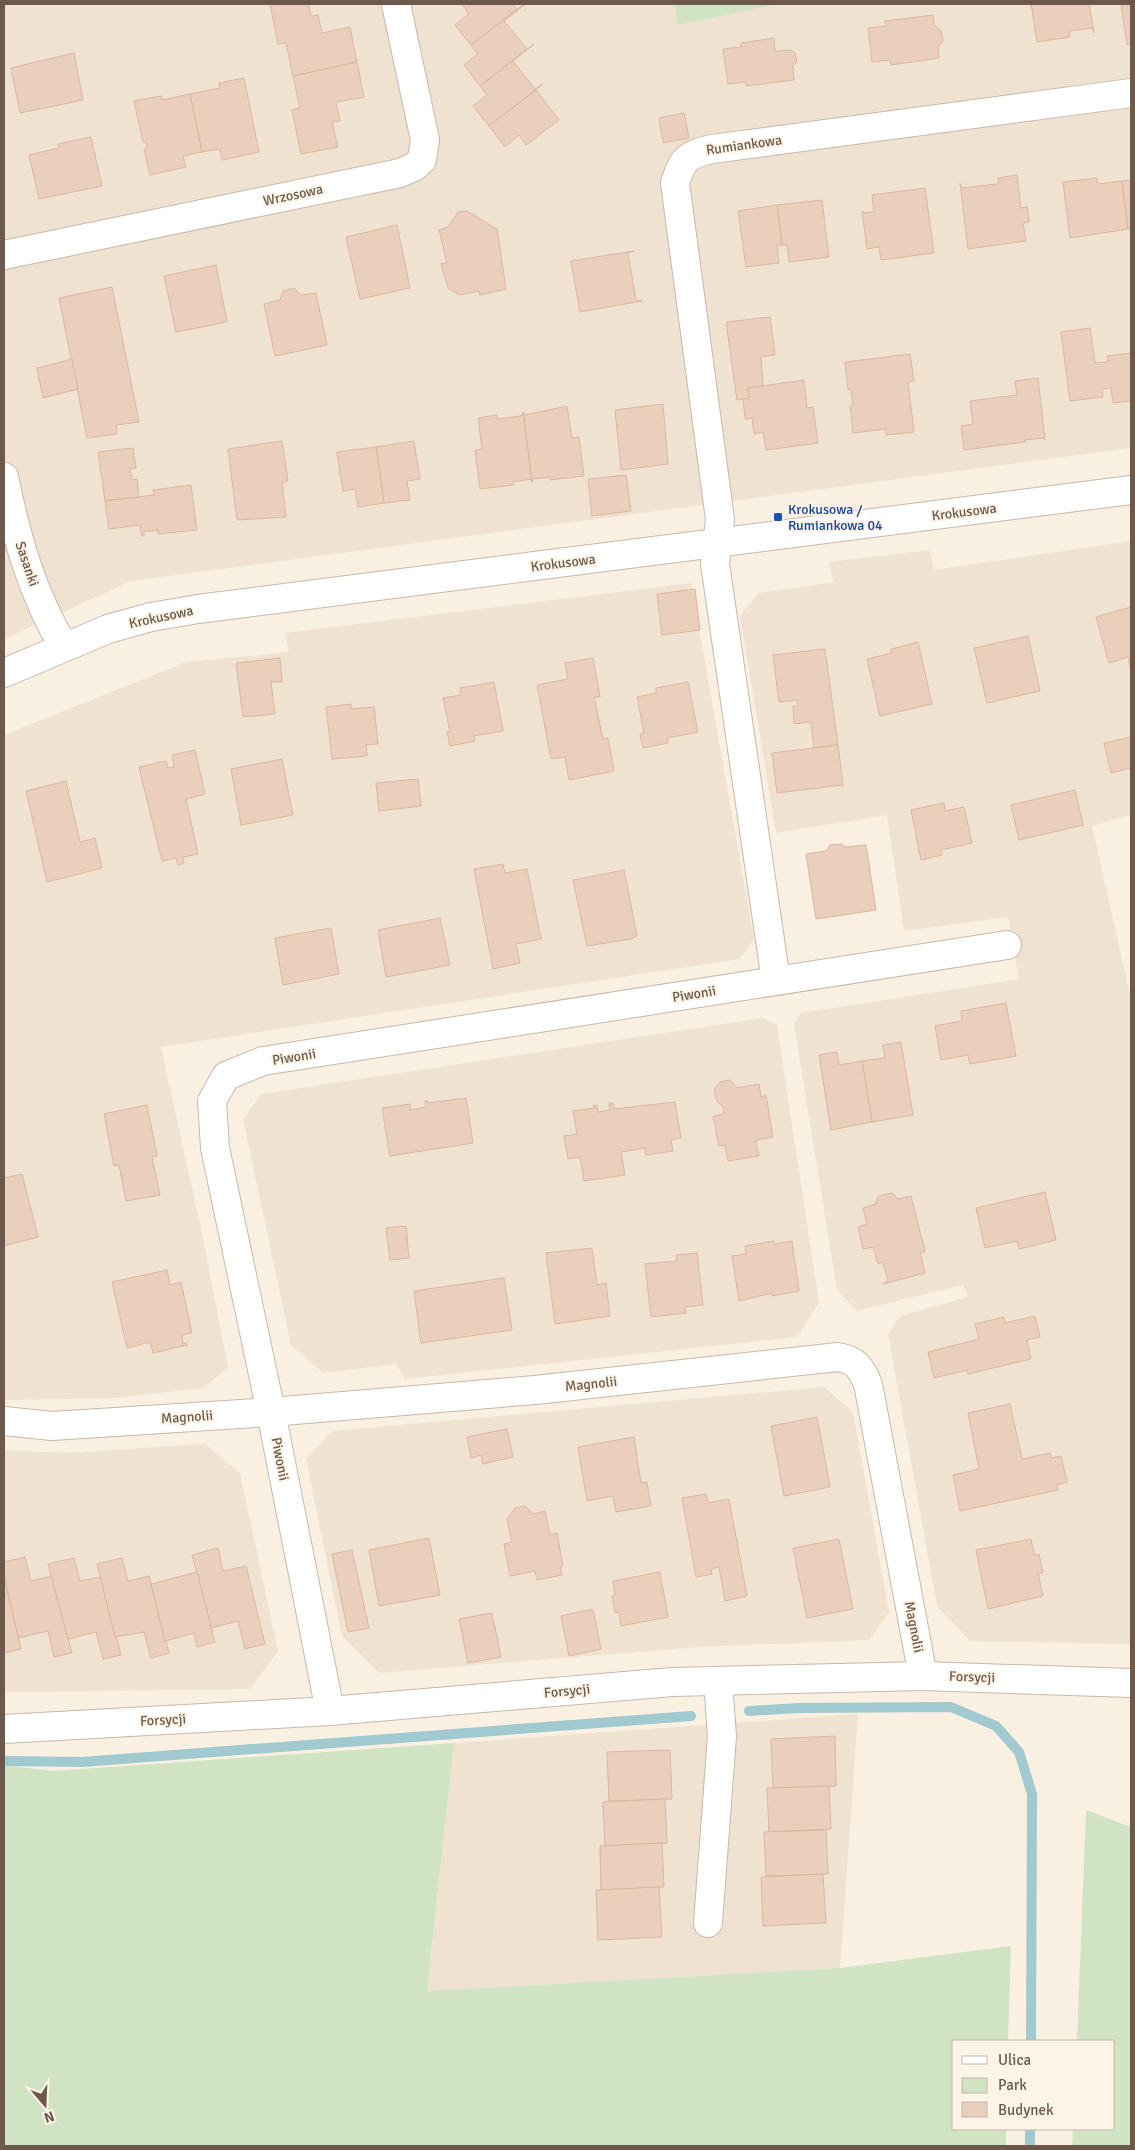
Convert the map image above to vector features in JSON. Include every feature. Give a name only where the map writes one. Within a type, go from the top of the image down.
[{"type":"street","name":"Wrzosowa","points":[[4,255],[391,175],[414,167],[422,160],[425,140],[396,4]]},
{"type":"street","name":"Rumiankowa","points":[[776,981],[715,564],[720,518],[675,183],[682,162],[694,153],[712,149],[1131,93]]},
{"type":"street","name":"Sasanki","points":[[4,477],[23,556],[52,626],[64,647]]},
{"type":"street","name":"Krokusowa","points":[[4,673],[108,629],[151,617],[198,609],[1131,490]]},
{"type":"street","name":"Piwonii","points":[[330,1711],[271,1412],[215,1148],[212,1101],[226,1076],[263,1062],[1007,945]]},
{"type":"street","name":"Magnolii","points":[[4,1421],[52,1426],[271,1412],[535,1390],[838,1357],[849,1359],[861,1367],[868,1384],[924,1676]]},
{"type":"street","name":"Forsycji","points":[[4,1730],[330,1711],[672,1682],[924,1676],[1131,1683]]},
{"type":"street","points":[[708,1923],[722,1736],[718,1681]]},
{"type":"shaded area","points":[[4,4],[1131,4],[1131,448],[131,581],[4,639]]},
{"type":"shaded area","points":[[1131,541],[1131,815],[1092,826],[1131,999],[1131,1644],[970,1641],[937,1606],[888,1334],[900,1316],[968,1297],[963,1285],[857,1311],[837,1290],[794,1024],[801,1013],[1019,979],[1008,917],[904,931],[887,815],[776,833],[740,616],[758,593],[834,582],[829,562],[930,550],[934,570]]},
{"type":"shaded area","points":[[691,583],[754,939],[740,959],[161,1047],[203,1238],[228,1368],[203,1388],[117,1398],[4,1400],[4,735],[186,662],[289,652],[285,633]]},
{"type":"shaded area","points":[[763,1018],[777,1025],[819,1303],[797,1337],[405,1379],[396,1364],[323,1373],[291,1345],[243,1119],[261,1094]]},
{"type":"shaded area","points":[[824,1387],[853,1412],[889,1612],[869,1640],[699,1647],[379,1673],[342,1636],[306,1459],[332,1431]]},
{"type":"shaded area","points":[[205,1444],[240,1473],[278,1651],[250,1689],[4,1692],[4,1450],[69,1453]]},
{"type":"shaded area","points":[[858,1714],[840,1968],[427,1991],[454,1743]]},
{"type":"green space","points":[[674,4],[777,4],[678,25]]},
{"type":"green space","points":[[454,1743],[427,1991],[840,1968],[1011,1946],[1008,2040],[952,2040],[952,2130],[1006,2130],[1006,2146],[4,2146],[4,1765],[53,1771]]},
{"type":"green space","points":[[1086,1810],[1131,1827],[1131,2146],[1072,2146],[1073,2130],[1115,2130],[1115,2040],[1077,2040]]},
{"type":"building","points":[[270,4],[308,4],[311,16],[318,15],[322,33],[350,27],[357,62],[293,76],[286,43],[278,44]]},
{"type":"building","points":[[462,4],[512,4],[517,9],[471,45],[455,25],[469,14]]},
{"type":"building","points":[[526,4],[504,21],[527,49],[480,86],[464,65],[478,54],[471,45]]},
{"type":"building","points":[[1031,4],[1089,4],[1094,33],[1092,28],[1069,31],[1070,37],[1037,42]]},
{"type":"building","points":[[1121,4],[1131,4],[1131,44],[1127,45]]},
{"type":"building","points":[[933,15],[934,25],[941,31],[943,41],[938,47],[939,58],[891,65],[890,60],[872,62],[868,28],[886,26],[885,21]]},
{"type":"building","points":[[774,38],[775,51],[791,50],[795,53],[797,62],[793,66],[794,80],[746,86],[746,82],[728,84],[723,49],[741,47],[741,43]]},
{"type":"building","points":[[534,44],[513,61],[535,89],[543,84],[489,126],[473,106],[487,95],[480,86]]},
{"type":"building","points":[[74,53],[83,100],[20,113],[11,68]]},
{"type":"building","points":[[357,62],[364,97],[336,102],[340,121],[332,122],[338,147],[301,154],[292,110],[300,108],[293,76]]},
{"type":"building","points":[[244,78],[259,152],[222,160],[220,149],[202,152],[190,94],[220,88],[219,83]]},
{"type":"building","points":[[536,90],[559,120],[526,145],[519,135],[505,147],[489,126]]},
{"type":"building","points":[[190,94],[202,152],[183,156],[186,167],[150,175],[144,149],[147,148],[146,142],[143,142],[134,101],[161,96],[162,100]]},
{"type":"building","points":[[684,113],[689,138],[663,143],[659,118]]},
{"type":"building","points":[[91,137],[102,186],[39,199],[29,155],[59,148],[58,144]]},
{"type":"building","points":[[1017,175],[1021,208],[1027,207],[1029,222],[1023,223],[1026,241],[968,249],[960,183],[961,188],[998,184],[998,178]]},
{"type":"building","points":[[1097,178],[1098,184],[1122,181],[1128,229],[1070,238],[1063,182]]},
{"type":"building","points":[[1131,180],[1131,229],[1128,229],[1122,181]]},
{"type":"building","points":[[925,188],[934,253],[881,260],[879,247],[867,249],[862,211],[864,213],[874,212],[872,195]]},
{"type":"building","points":[[822,200],[829,257],[789,262],[787,245],[782,245],[777,205]]},
{"type":"building","points":[[777,205],[782,245],[777,246],[779,263],[746,267],[738,211]]},
{"type":"building","points":[[467,211],[497,229],[506,289],[480,295],[479,291],[459,295],[448,288],[441,264],[447,263],[439,230],[448,227],[458,212]]},
{"type":"building","points":[[397,225],[410,288],[360,299],[346,237]]},
{"type":"building","points":[[634,251],[628,253],[636,300],[642,301],[580,312],[571,261]]},
{"type":"building","points":[[216,265],[227,322],[176,332],[164,276]]},
{"type":"building","points":[[112,287],[139,422],[116,425],[117,434],[87,438],[59,298]]},
{"type":"building","points":[[294,288],[301,295],[316,293],[327,345],[275,356],[264,304],[280,300],[283,291]]},
{"type":"building","points":[[770,317],[775,355],[761,357],[763,386],[748,388],[749,398],[737,400],[726,322]]},
{"type":"building","points":[[1090,328],[1095,363],[1108,362],[1107,356],[1131,353],[1131,401],[1113,403],[1111,388],[1102,389],[1103,397],[1070,401],[1061,332]]},
{"type":"building","points":[[910,354],[914,381],[908,382],[914,432],[886,435],[886,429],[853,433],[850,406],[853,405],[851,389],[848,390],[845,362]]},
{"type":"building","points":[[72,359],[78,389],[43,398],[37,368]]},
{"type":"building","points":[[1038,378],[1045,440],[1043,438],[1025,440],[1025,442],[964,450],[961,426],[973,424],[970,401],[1017,395],[1015,381]]},
{"type":"building","points":[[804,380],[807,408],[813,407],[818,443],[766,450],[763,432],[754,434],[752,418],[745,419],[743,399],[749,398],[748,388]]},
{"type":"building","points":[[663,404],[668,464],[621,470],[615,410]]},
{"type":"building","points":[[567,406],[572,438],[579,437],[584,476],[550,480],[550,477],[533,479],[532,482],[523,412],[525,415]]},
{"type":"building","points":[[523,412],[532,482],[531,479],[513,482],[514,485],[480,489],[475,450],[482,449],[478,418],[497,415],[497,419],[521,416]]},
{"type":"building","points":[[282,441],[288,481],[282,482],[286,517],[237,520],[228,449]]},
{"type":"building","points":[[414,441],[420,479],[407,481],[410,500],[384,503],[376,447]]},
{"type":"building","points":[[376,447],[384,503],[358,507],[355,489],[343,491],[337,452]]},
{"type":"building","points":[[133,448],[136,468],[130,469],[132,480],[137,479],[139,497],[105,501],[98,452]]},
{"type":"building","points":[[626,475],[631,511],[592,516],[588,479]]},
{"type":"building","points":[[191,485],[197,530],[158,534],[158,530],[144,532],[144,536],[142,536],[140,525],[109,529],[105,501],[154,495],[153,490]]},
{"type":"building","points":[[695,589],[700,630],[662,635],[657,594]]},
{"type":"building","points":[[1131,607],[1131,667],[1128,657],[1109,663],[1096,617]]},
{"type":"building","points":[[1028,636],[1040,691],[987,703],[974,648]]},
{"type":"building","points":[[918,642],[932,704],[880,716],[867,659],[892,653],[891,649]]},
{"type":"building","points":[[825,649],[838,745],[814,748],[811,722],[794,724],[793,706],[798,706],[797,700],[779,702],[773,655]]},
{"type":"building","points":[[280,658],[282,682],[271,682],[275,714],[243,717],[236,663]]},
{"type":"building","points":[[593,658],[600,697],[594,697],[603,739],[608,738],[614,771],[569,780],[565,757],[551,759],[537,685],[568,679],[565,663]]},
{"type":"building","points":[[494,682],[503,731],[474,736],[475,741],[450,746],[447,732],[450,732],[443,698],[461,695],[460,688]]},
{"type":"building","points":[[688,682],[698,732],[667,738],[668,743],[643,748],[640,734],[644,733],[637,697],[656,693],[656,688]]},
{"type":"building","points":[[351,704],[351,709],[374,707],[378,744],[366,745],[367,756],[332,759],[326,707]]},
{"type":"building","points":[[1131,737],[1131,768],[1111,773],[1104,743]]},
{"type":"building","points":[[838,745],[843,785],[777,793],[772,753]]},
{"type":"building","points":[[195,750],[205,794],[186,799],[198,854],[183,857],[184,863],[178,865],[176,858],[162,861],[139,767],[166,761],[168,768],[174,767],[172,755]]},
{"type":"building","points":[[282,759],[293,815],[241,825],[231,769]]},
{"type":"building","points":[[418,779],[421,806],[379,811],[376,783]]},
{"type":"building","points":[[66,781],[80,842],[95,838],[102,868],[47,882],[26,791]]},
{"type":"building","points":[[1075,790],[1083,825],[1019,840],[1011,805]]},
{"type":"building","points":[[944,803],[945,811],[964,807],[972,843],[941,850],[942,855],[921,860],[911,810]]},
{"type":"building","points":[[841,844],[846,847],[866,845],[876,910],[816,919],[806,854],[826,851],[830,845]]},
{"type":"building","points":[[503,864],[505,873],[527,869],[541,939],[516,944],[520,963],[493,969],[474,869]]},
{"type":"building","points":[[624,870],[637,936],[631,939],[587,946],[573,880]]},
{"type":"building","points":[[440,918],[450,965],[386,977],[378,930]]},
{"type":"building","points":[[331,928],[339,974],[283,985],[275,938]]},
{"type":"building","points":[[1006,1003],[1016,1056],[970,1064],[968,1055],[941,1060],[935,1026],[962,1021],[961,1011]]},
{"type":"building","points":[[901,1042],[913,1115],[872,1122],[862,1061],[885,1058],[883,1045]]},
{"type":"building","points":[[837,1052],[839,1065],[862,1061],[872,1122],[831,1130],[819,1055]]},
{"type":"building","points":[[730,1080],[737,1088],[759,1084],[761,1097],[766,1095],[773,1137],[756,1140],[759,1156],[728,1161],[725,1145],[719,1146],[713,1116],[724,1114],[723,1107],[717,1101],[714,1090],[720,1082]]},
{"type":"building","points":[[466,1098],[473,1143],[390,1156],[382,1108],[410,1104],[410,1110],[426,1107],[425,1101],[428,1101],[428,1103]]},
{"type":"building","points":[[675,1102],[681,1138],[671,1140],[673,1151],[646,1155],[645,1148],[621,1152],[625,1175],[584,1181],[580,1157],[568,1159],[564,1136],[577,1134],[573,1111],[594,1108],[593,1106],[597,1105],[598,1112],[610,1110],[609,1103],[613,1103],[614,1109]]},
{"type":"building","points":[[147,1105],[157,1156],[152,1157],[160,1195],[126,1201],[119,1165],[114,1166],[104,1114]]},
{"type":"building","points":[[22,1174],[38,1237],[4,1246],[4,1178]]},
{"type":"building","points":[[1045,1192],[1056,1240],[1019,1249],[1017,1241],[985,1248],[976,1208]]},
{"type":"building","points":[[892,1193],[898,1199],[911,1196],[925,1251],[920,1253],[925,1273],[883,1284],[888,1281],[883,1262],[878,1264],[873,1247],[863,1249],[858,1227],[867,1224],[863,1208],[876,1204],[879,1196]]},
{"type":"building","points":[[406,1226],[409,1258],[390,1260],[386,1228]]},
{"type":"building","points":[[774,1241],[775,1244],[792,1241],[799,1291],[772,1296],[772,1293],[739,1301],[732,1256],[746,1254],[745,1246]]},
{"type":"building","points":[[592,1248],[597,1285],[606,1283],[610,1316],[555,1324],[546,1253]]},
{"type":"building","points":[[697,1253],[703,1305],[685,1307],[686,1313],[651,1317],[645,1264],[677,1261],[676,1255]]},
{"type":"building","points":[[167,1270],[170,1285],[181,1282],[192,1333],[182,1335],[183,1344],[186,1343],[187,1345],[153,1353],[150,1342],[127,1348],[112,1282]]},
{"type":"building","points":[[504,1278],[512,1330],[421,1343],[414,1291]]},
{"type":"building","points":[[1035,1316],[1040,1337],[1027,1340],[1031,1359],[968,1374],[967,1370],[934,1378],[928,1352],[979,1339],[975,1324],[1004,1317],[1005,1323]]},
{"type":"building","points":[[1010,1404],[1022,1459],[1050,1453],[1051,1458],[1061,1456],[1067,1482],[1057,1485],[1058,1490],[960,1511],[953,1475],[979,1469],[968,1413]]},
{"type":"building","points":[[817,1417],[830,1487],[784,1496],[771,1426]]},
{"type":"building","points":[[507,1429],[513,1457],[483,1464],[481,1455],[471,1458],[467,1437]]},
{"type":"building","points":[[634,1437],[641,1483],[647,1482],[651,1506],[616,1512],[613,1496],[587,1501],[578,1447]]},
{"type":"building","points":[[706,1494],[708,1503],[729,1499],[747,1596],[725,1601],[719,1567],[711,1569],[712,1574],[696,1577],[682,1498]]},
{"type":"building","points":[[525,1506],[533,1514],[545,1511],[550,1535],[557,1533],[563,1566],[560,1566],[562,1575],[537,1580],[535,1571],[510,1576],[504,1544],[512,1542],[507,1519],[515,1508]]},
{"type":"building","points":[[429,1538],[440,1595],[379,1606],[369,1550]]},
{"type":"building","points":[[839,1539],[853,1609],[807,1618],[793,1548]]},
{"type":"building","points":[[1031,1539],[1034,1555],[1039,1554],[1043,1573],[1038,1573],[1043,1596],[988,1609],[976,1550]]},
{"type":"building","points":[[218,1548],[223,1571],[246,1566],[265,1644],[245,1649],[238,1621],[211,1628],[192,1555]]},
{"type":"building","points":[[352,1550],[369,1628],[348,1632],[332,1554]]},
{"type":"building","points":[[25,1557],[31,1581],[52,1576],[72,1653],[54,1657],[48,1631],[18,1638],[4,1577],[4,1562]]},
{"type":"building","points":[[74,1558],[80,1581],[101,1577],[121,1655],[103,1659],[96,1632],[68,1639],[48,1564]]},
{"type":"building","points":[[122,1558],[128,1581],[149,1576],[169,1653],[151,1658],[144,1632],[115,1637],[97,1564]]},
{"type":"building","points":[[197,1572],[215,1642],[197,1647],[194,1633],[165,1641],[151,1584]]},
{"type":"building","points":[[660,1572],[668,1617],[621,1626],[619,1612],[615,1613],[612,1596],[615,1595],[613,1581]]},
{"type":"building","points":[[4,1577],[21,1649],[4,1653]]},
{"type":"building","points":[[593,1609],[601,1649],[569,1656],[561,1616]]},
{"type":"building","points":[[492,1613],[501,1657],[468,1663],[459,1619]]},
{"type":"building","points":[[835,1736],[836,1786],[773,1788],[771,1739]]},
{"type":"building","points":[[670,1750],[672,1799],[609,1801],[607,1752]]},
{"type":"building","points":[[829,1786],[831,1829],[769,1832],[767,1788]]},
{"type":"building","points":[[665,1799],[667,1843],[605,1846],[603,1802]]},
{"type":"building","points":[[826,1830],[828,1874],[766,1876],[764,1832]]},
{"type":"building","points":[[662,1843],[664,1887],[601,1890],[600,1846]]},
{"type":"building","points":[[823,1874],[826,1923],[763,1926],[761,1877]]},
{"type":"building","points":[[659,1887],[662,1937],[598,1940],[596,1890]]},
{"type":"waterway","points":[[749,1711],[799,1708],[951,1707],[996,1726],[1019,1752],[1032,1794],[1031,2040]]},
{"type":"waterway","points":[[4,1761],[82,1762],[691,1716]]},
{"type":"waterway","points":[[1030,2130],[1030,2146]]},
{"type":"place","name":"Krokusowa / Rumiankowa 04","points":[[778,517]]}]
